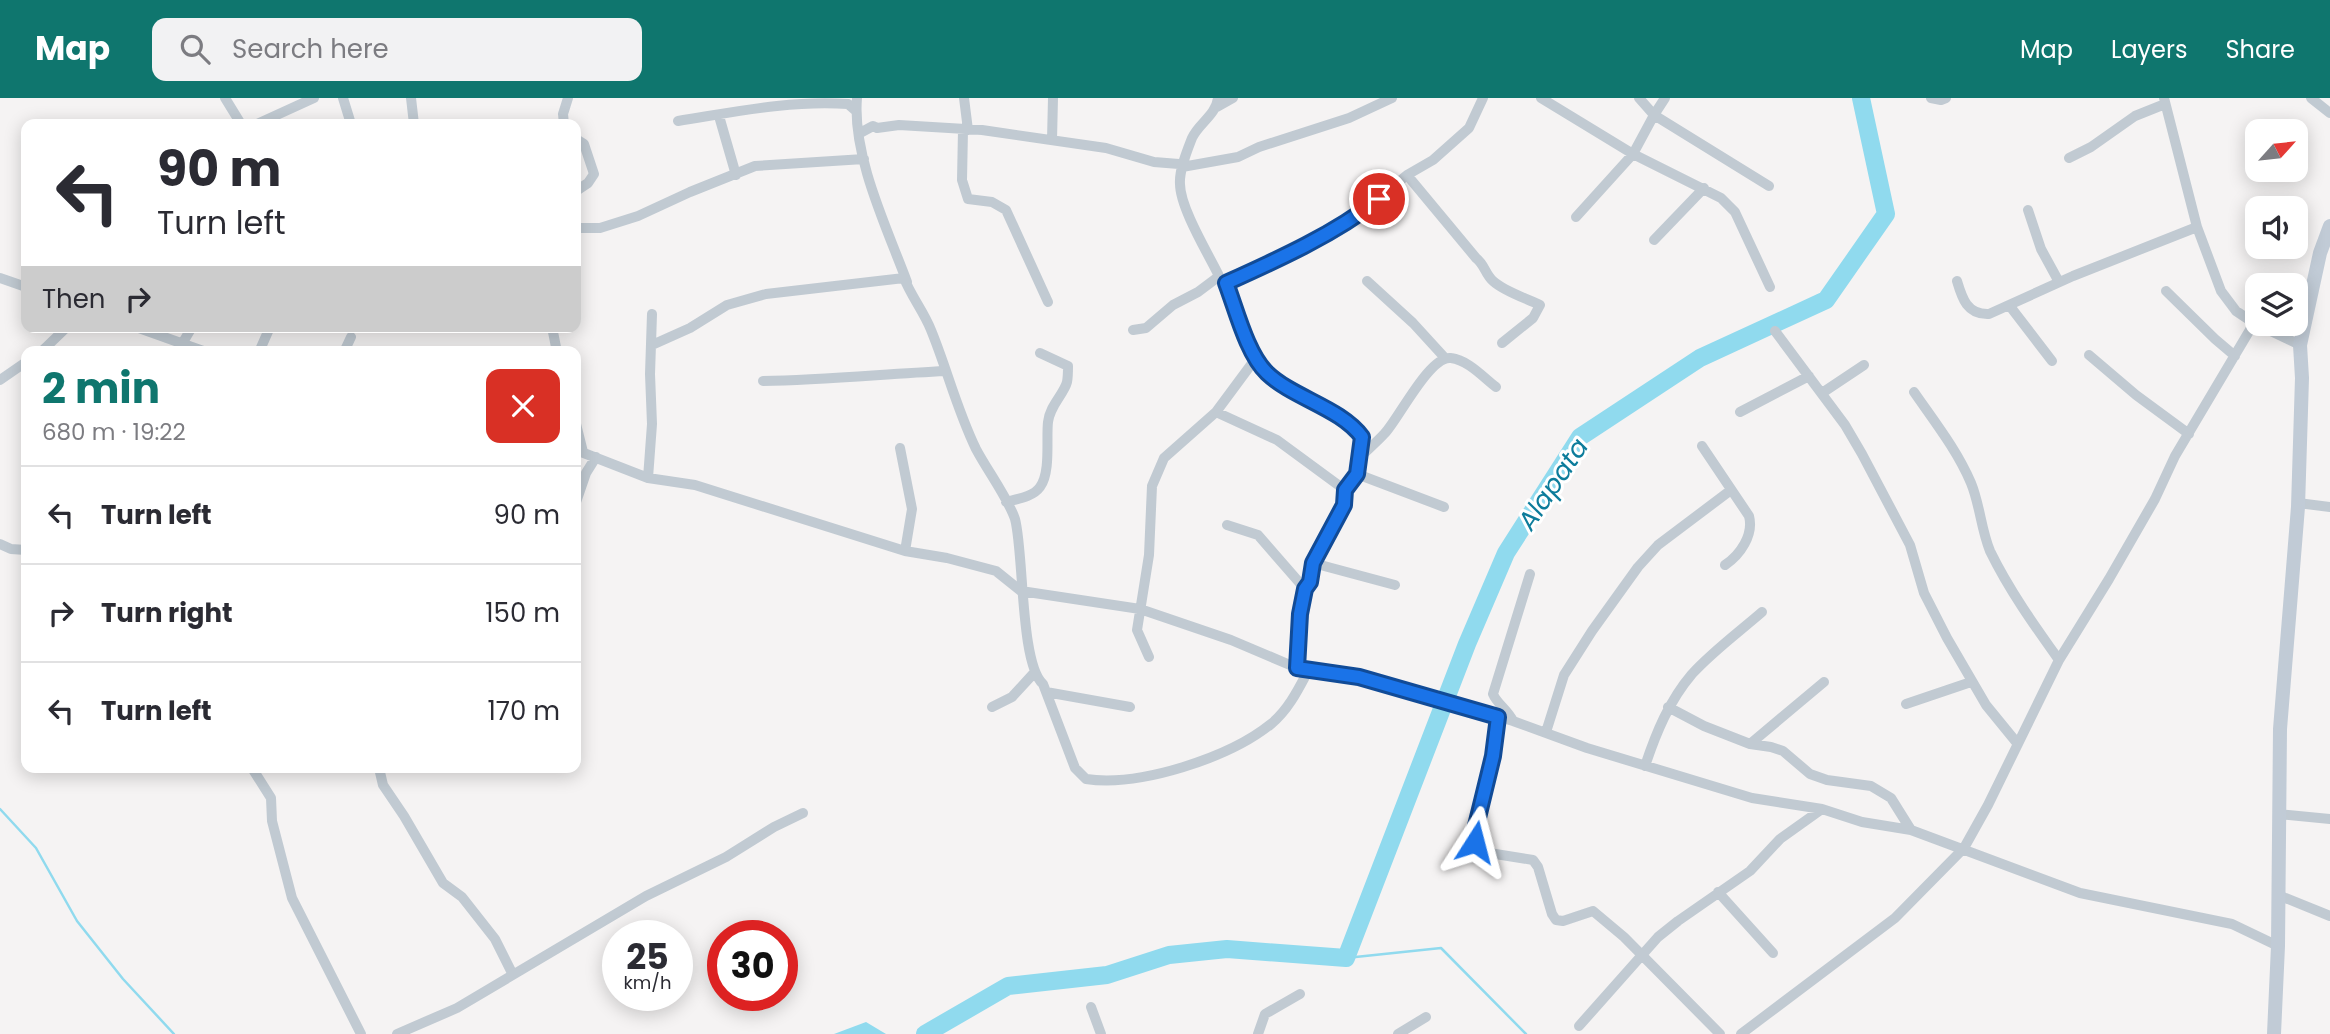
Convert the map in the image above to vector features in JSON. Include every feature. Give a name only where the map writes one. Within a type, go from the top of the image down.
[{"type":"main road","points":[[2274,1034],[2278,946],[2278,814],[2283,684],[2298,503],[2302,378],[2300,345],[2320,253],[2330,226]]},
{"type":"street","points":[[225,98],[238,119]]},
{"type":"street","points":[[268,119],[314,98]]},
{"type":"street","points":[[343,98],[349,119]]},
{"type":"street","points":[[411,98],[414,119]]},
{"type":"street","points":[[564,119],[568,98]]},
{"type":"street","points":[[857,98],[856,111],[865,170],[912,295]]},
{"type":"street","points":[[964,98],[962,180],[968,199],[992,202],[1006,210],[1048,302]]},
{"type":"street","points":[[1052,140],[1053,98]]},
{"type":"street","points":[[1233,98],[1217,102],[1193,134],[1182,167],[1180,185],[1183,200],[1223,281],[1256,358],[1266,372],[1357,431],[1362,437],[1357,474],[1345,490],[1344,505],[1313,563],[1310,582],[1305,589],[1300,614],[1297,668]]},
{"type":"street","points":[[860,133],[873,126],[899,125],[965,130],[1106,148],[1154,162],[1179,164],[1182,167],[1238,157],[1259,147],[1349,118],[1392,98]]},
{"type":"street","points":[[1223,281],[1265,266],[1355,218],[1407,175],[1433,160],[1469,128],[1483,98]]},
{"type":"street","points":[[1541,98],[1633,154],[1721,198],[1735,212],[1770,287]]},
{"type":"street","points":[[1639,98],[1654,115],[1769,186]]},
{"type":"street","points":[[1576,217],[1633,154],[1665,98]]},
{"type":"street","points":[[1931,98],[1946,98]]},
{"type":"street","points":[[2311,98],[2330,113]]},
{"type":"street","points":[[678,121],[719,116],[741,109],[813,101],[848,104],[856,111]]},
{"type":"street","points":[[2069,158],[2091,147],[2135,116],[2165,101],[2197,226],[2221,291],[2235,311],[2245,318]]},
{"type":"street","points":[[719,116],[736,175]]},
{"type":"street","points":[[581,142],[594,174],[581,188]]},
{"type":"street","points":[[581,229],[600,228],[638,216],[755,166],[864,159]]},
{"type":"street","points":[[1407,175],[1476,258],[1484,264],[1494,283],[1540,305],[1533,318],[1502,342]]},
{"type":"street","points":[[1654,240],[1704,188]]},
{"type":"street","points":[[2028,210],[2041,249],[2059,282]]},
{"type":"street","points":[[1957,281],[1962,300],[1977,313],[1989,314],[2059,282],[2197,226]]},
{"type":"street","points":[[1133,330],[1146,328],[1173,305],[1198,292],[1218,277],[1223,281]]},
{"type":"street","points":[[581,452],[648,478],[695,485],[905,551],[947,558],[996,571],[1021,591],[1140,609],[1231,639],[1308,671],[1288,706],[1273,723],[1239,745],[1175,769],[1134,779],[1086,779],[1075,768],[1046,692],[1034,673],[1021,591],[1014,517],[959,411],[931,328],[904,278],[857,285],[784,290],[726,305],[690,328],[652,345]]},
{"type":"street","points":[[1,281],[21,286]]},
{"type":"street","points":[[1367,281],[1422,332],[1445,358],[1461,360],[1496,387]]},
{"type":"street","points":[[2166,290],[2214,339],[2235,356]]},
{"type":"street","points":[[2008,305],[2052,360]]},
{"type":"street","points":[[648,478],[652,424],[649,374],[653,314]]},
{"type":"street","points":[[1775,331],[1822,393],[1862,454],[1910,545],[1924,593],[1971,682],[2017,743]]},
{"type":"street","points":[[47,346],[61,333]]},
{"type":"street","points":[[151,333],[187,346]]},
{"type":"street","points":[[173,346],[186,333]]},
{"type":"street","points":[[1741,1034],[1895,918],[1964,848],[2059,660],[2248,336]]},
{"type":"street","points":[[2281,336],[2300,345]]},
{"type":"street","points":[[347,346],[351,337]]},
{"type":"street","points":[[1006,502],[1031,495],[1043,482],[1048,450],[1048,419],[1067,384],[1068,366],[1040,353]]},
{"type":"street","points":[[2090,355],[2136,395],[2189,434]]},
{"type":"street","points":[[1149,657],[1137,630],[1149,555],[1152,486],[1164,458],[1216,412],[1256,358]]},
{"type":"street","points":[[1358,459],[1387,432],[1412,394],[1434,366],[1445,358]]},
{"type":"street","points":[[0,380],[21,365]]},
{"type":"street","points":[[1822,393],[1864,365]]},
{"type":"street","points":[[762,381],[831,380],[871,374],[945,371]]},
{"type":"street","points":[[1740,412],[1809,376]]},
{"type":"street","points":[[1914,391],[1957,456],[1972,485],[1989,549],[2031,621],[2059,660]]},
{"type":"street","points":[[1216,412],[1277,440],[1345,490]]},
{"type":"street","points":[[1702,446],[1749,516],[1751,524],[1740,552],[1725,565]]},
{"type":"street","points":[[900,448],[912,509],[905,551]]},
{"type":"street","points":[[581,488],[596,457]]},
{"type":"street","points":[[1357,474],[1444,507]]},
{"type":"street","points":[[1546,732],[1564,675],[1638,567],[1658,545],[1731,491]]},
{"type":"street","points":[[2298,503],[2330,507]]},
{"type":"street","points":[[1227,525],[1258,535],[1305,589]]},
{"type":"street","points":[[0,544],[10,549],[21,550]]},
{"type":"street","points":[[1313,563],[1395,585]]},
{"type":"street","points":[[1513,720],[1493,694],[1530,574]]},
{"type":"street","points":[[1645,766],[1668,707],[1692,674],[1762,612]]},
{"type":"street","points":[[1297,668],[1359,677],[1513,720],[1645,766],[1752,798],[1911,830],[2080,893],[2232,924],[2278,946]]},
{"type":"street","points":[[992,707],[1012,698],[1034,673]]},
{"type":"street","points":[[1750,744],[1824,682]]},
{"type":"street","points":[[1906,704],[1971,682]]},
{"type":"street","points":[[1046,692],[1130,707]]},
{"type":"street","points":[[1668,707],[1704,726],[1750,744],[1783,751],[1810,774],[1827,780],[1871,786],[1891,798],[1911,830]]},
{"type":"street","points":[[1498,717],[1493,756],[1474,834],[1477,847],[1483,852],[1533,860],[1538,867],[1552,915],[1556,920],[1563,921],[1593,911],[1624,937],[1720,1034]]},
{"type":"street","points":[[256,773],[271,798],[275,832],[292,898],[361,1034]]},
{"type":"street","points":[[380,773],[383,785],[443,883],[462,897],[495,939],[512,973]]},
{"type":"street","points":[[1579,1026],[1642,955],[1678,920],[1750,871],[1780,839],[1822,810]]},
{"type":"street","points":[[397,1034],[457,1008],[646,896],[803,813]]},
{"type":"street","points":[[2278,814],[2330,819]]},
{"type":"street","points":[[1718,892],[1773,953]]},
{"type":"street","points":[[2278,895],[2330,916]]},
{"type":"street","points":[[1258,1034],[1265,1014],[1300,994]]},
{"type":"street","points":[[1091,1007],[1101,1034]]},
{"type":"street","points":[[1398,1034],[1426,1017]]},
{"type":"water","points":[[866,1022],[886,1034],[834,1034]]},
{"type":"waterway","name":"Alapata","points":[[925,1034],[1008,986],[1107,975],[1169,955],[1227,949],[1346,958],[1467,644],[1506,553],[1580,437],[1700,358],[1826,300],[1886,214],[1861,98]]},
{"type":"waterway","points":[[0,809],[36,848],[77,921],[123,979],[174,1034]]},
{"type":"waterway","points":[[1346,958],[1441,948],[1526,1034]]},
{"type":"route","points":[[1379,199],[1355,218],[1265,266],[1226,283],[1247,338],[1266,372],[1342,420],[1362,437],[1357,474],[1345,490],[1344,505],[1313,563],[1310,582],[1305,589],[1300,614],[1297,668],[1359,677],[1498,717],[1493,756],[1474,834],[1475,842]]}]
